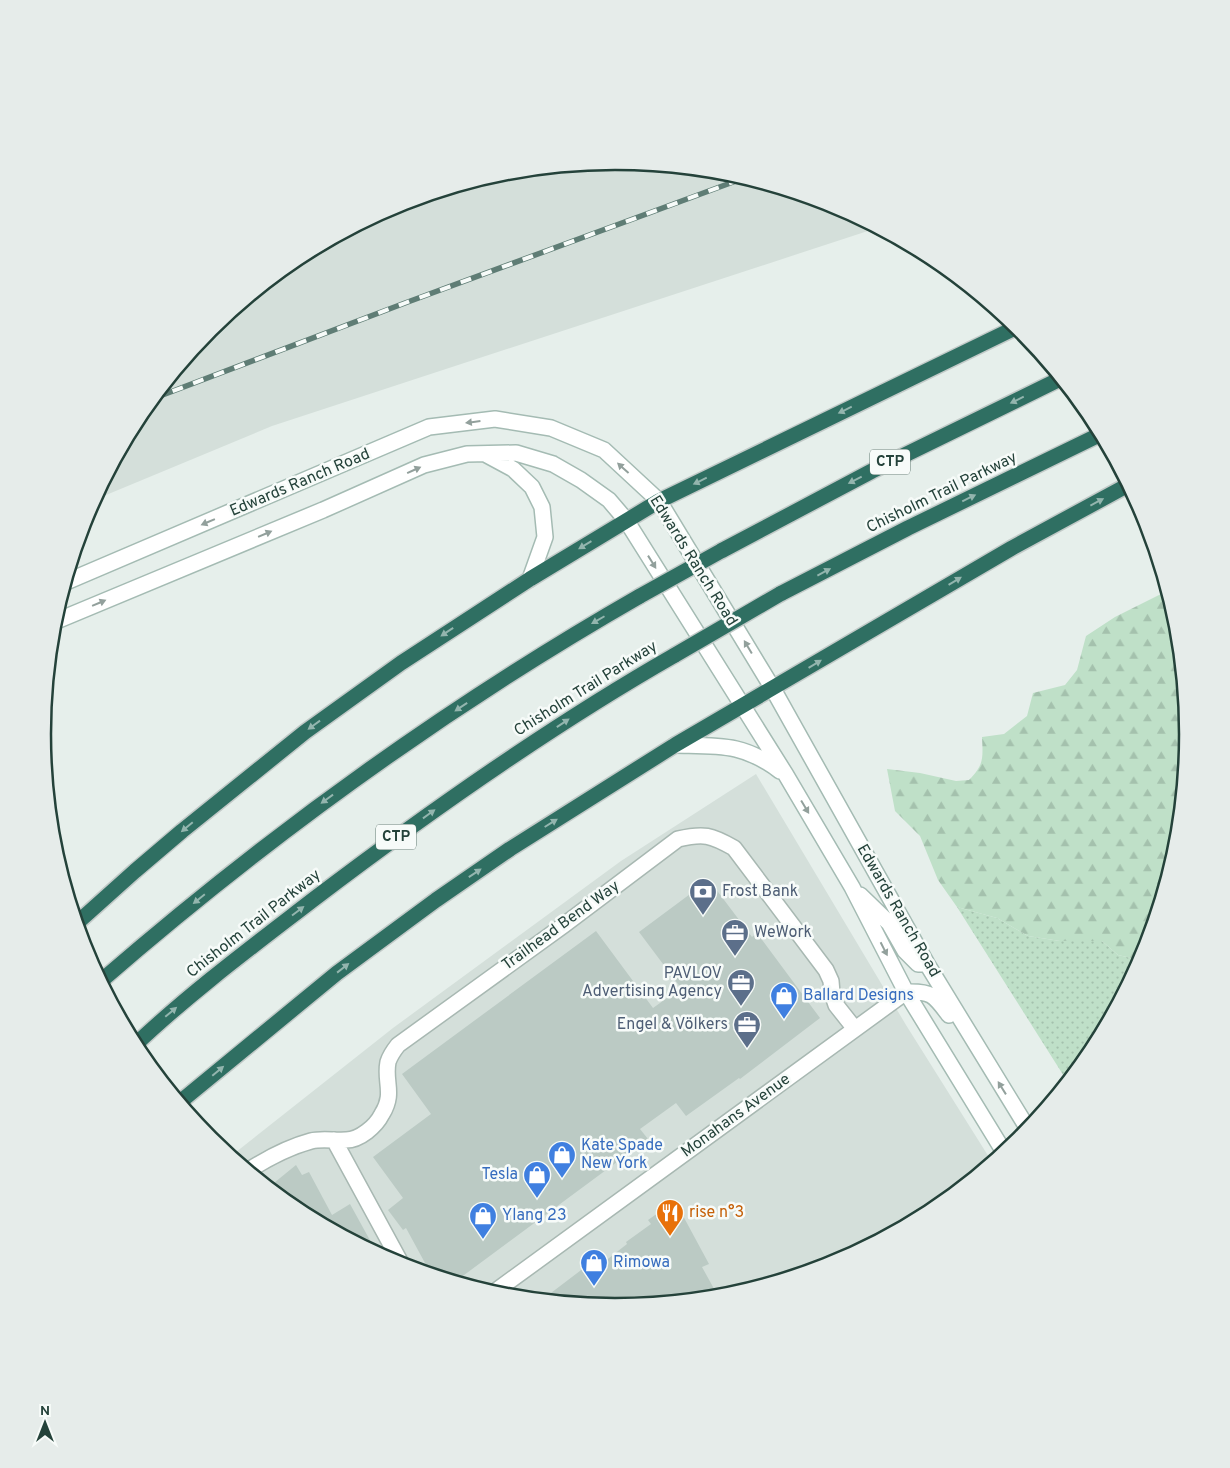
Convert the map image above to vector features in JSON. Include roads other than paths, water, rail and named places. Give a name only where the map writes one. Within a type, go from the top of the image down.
[{"type":"highway","points":[[82,918],[169,842],[305,732],[424,647],[530,579],[659,501],[1009,331]]},
{"type":"highway","name":"CTP","points":[[106,977],[229,874],[311,811],[386,757],[521,666],[721,551],[864,475],[1055,382]]},
{"type":"highway","name":"Chisholm Trail Parkway","points":[[141,1039],[161,1020],[239,956],[387,844],[466,788],[608,693],[780,594],[908,528],[1094,437]]},
{"type":"highway","points":[[185,1098],[378,941],[510,849],[676,744],[1012,548],[1122,488]]},
{"type":"street","name":"Edwards Ranch Road","points":[[73,579],[429,427],[495,419],[551,428],[604,450],[659,501],[773,689],[927,964],[1024,1122]]},
{"type":"street","name":"Edwards Ranch Road","points":[[63,618],[323,510],[424,465],[467,454],[516,453],[553,464],[581,480],[609,500],[626,520],[786,775],[852,887],[906,992],[1000,1146]]},
{"type":"street","points":[[486,454],[513,469],[532,487],[542,507],[546,536],[530,579]]},
{"type":"street","points":[[676,744],[709,745],[741,749],[756,755],[786,775]]},
{"type":"street","name":"Trailhead Bend Way","points":[[254,1167],[294,1146],[314,1140],[348,1141],[371,1128],[382,1114],[390,1096],[388,1062],[398,1045],[564,925],[678,839],[695,835],[714,837],[734,848],[826,970],[831,981],[832,994],[836,1005],[855,1029]]},
{"type":"street","points":[[852,887],[889,923],[905,951],[912,959],[918,964],[927,964]]},
{"type":"street","points":[[906,992],[925,992],[929,994],[942,1006],[963,1034],[981,1053]]},
{"type":"street","name":"Monahans Avenue","points":[[502,1286],[906,992]]},
{"type":"street","points":[[334,1140],[396,1254]]},
{"type":"railway","points":[[166,394],[732,183]]},
{"type":"place","name":"Frost Bank","points":[[703,916]]},
{"type":"place","name":"WeWork","points":[[735,957]]},
{"type":"place","name":"PAVLOV Advertising Agency","points":[[741,1007]]},
{"type":"place","name":"Ballard Designs","points":[[784,1020]]},
{"type":"place","name":"Engel & Völkers","points":[[747,1049]]},
{"type":"place","name":"Kate Spade New York","points":[[562,1179]]},
{"type":"place","name":"Tesla","points":[[537,1199]]},
{"type":"place","name":"rise n°3","points":[[670,1237]]},
{"type":"place","name":"Ylang 23","points":[[483,1240]]},
{"type":"place","name":"Rimowa","points":[[594,1287]]}]
